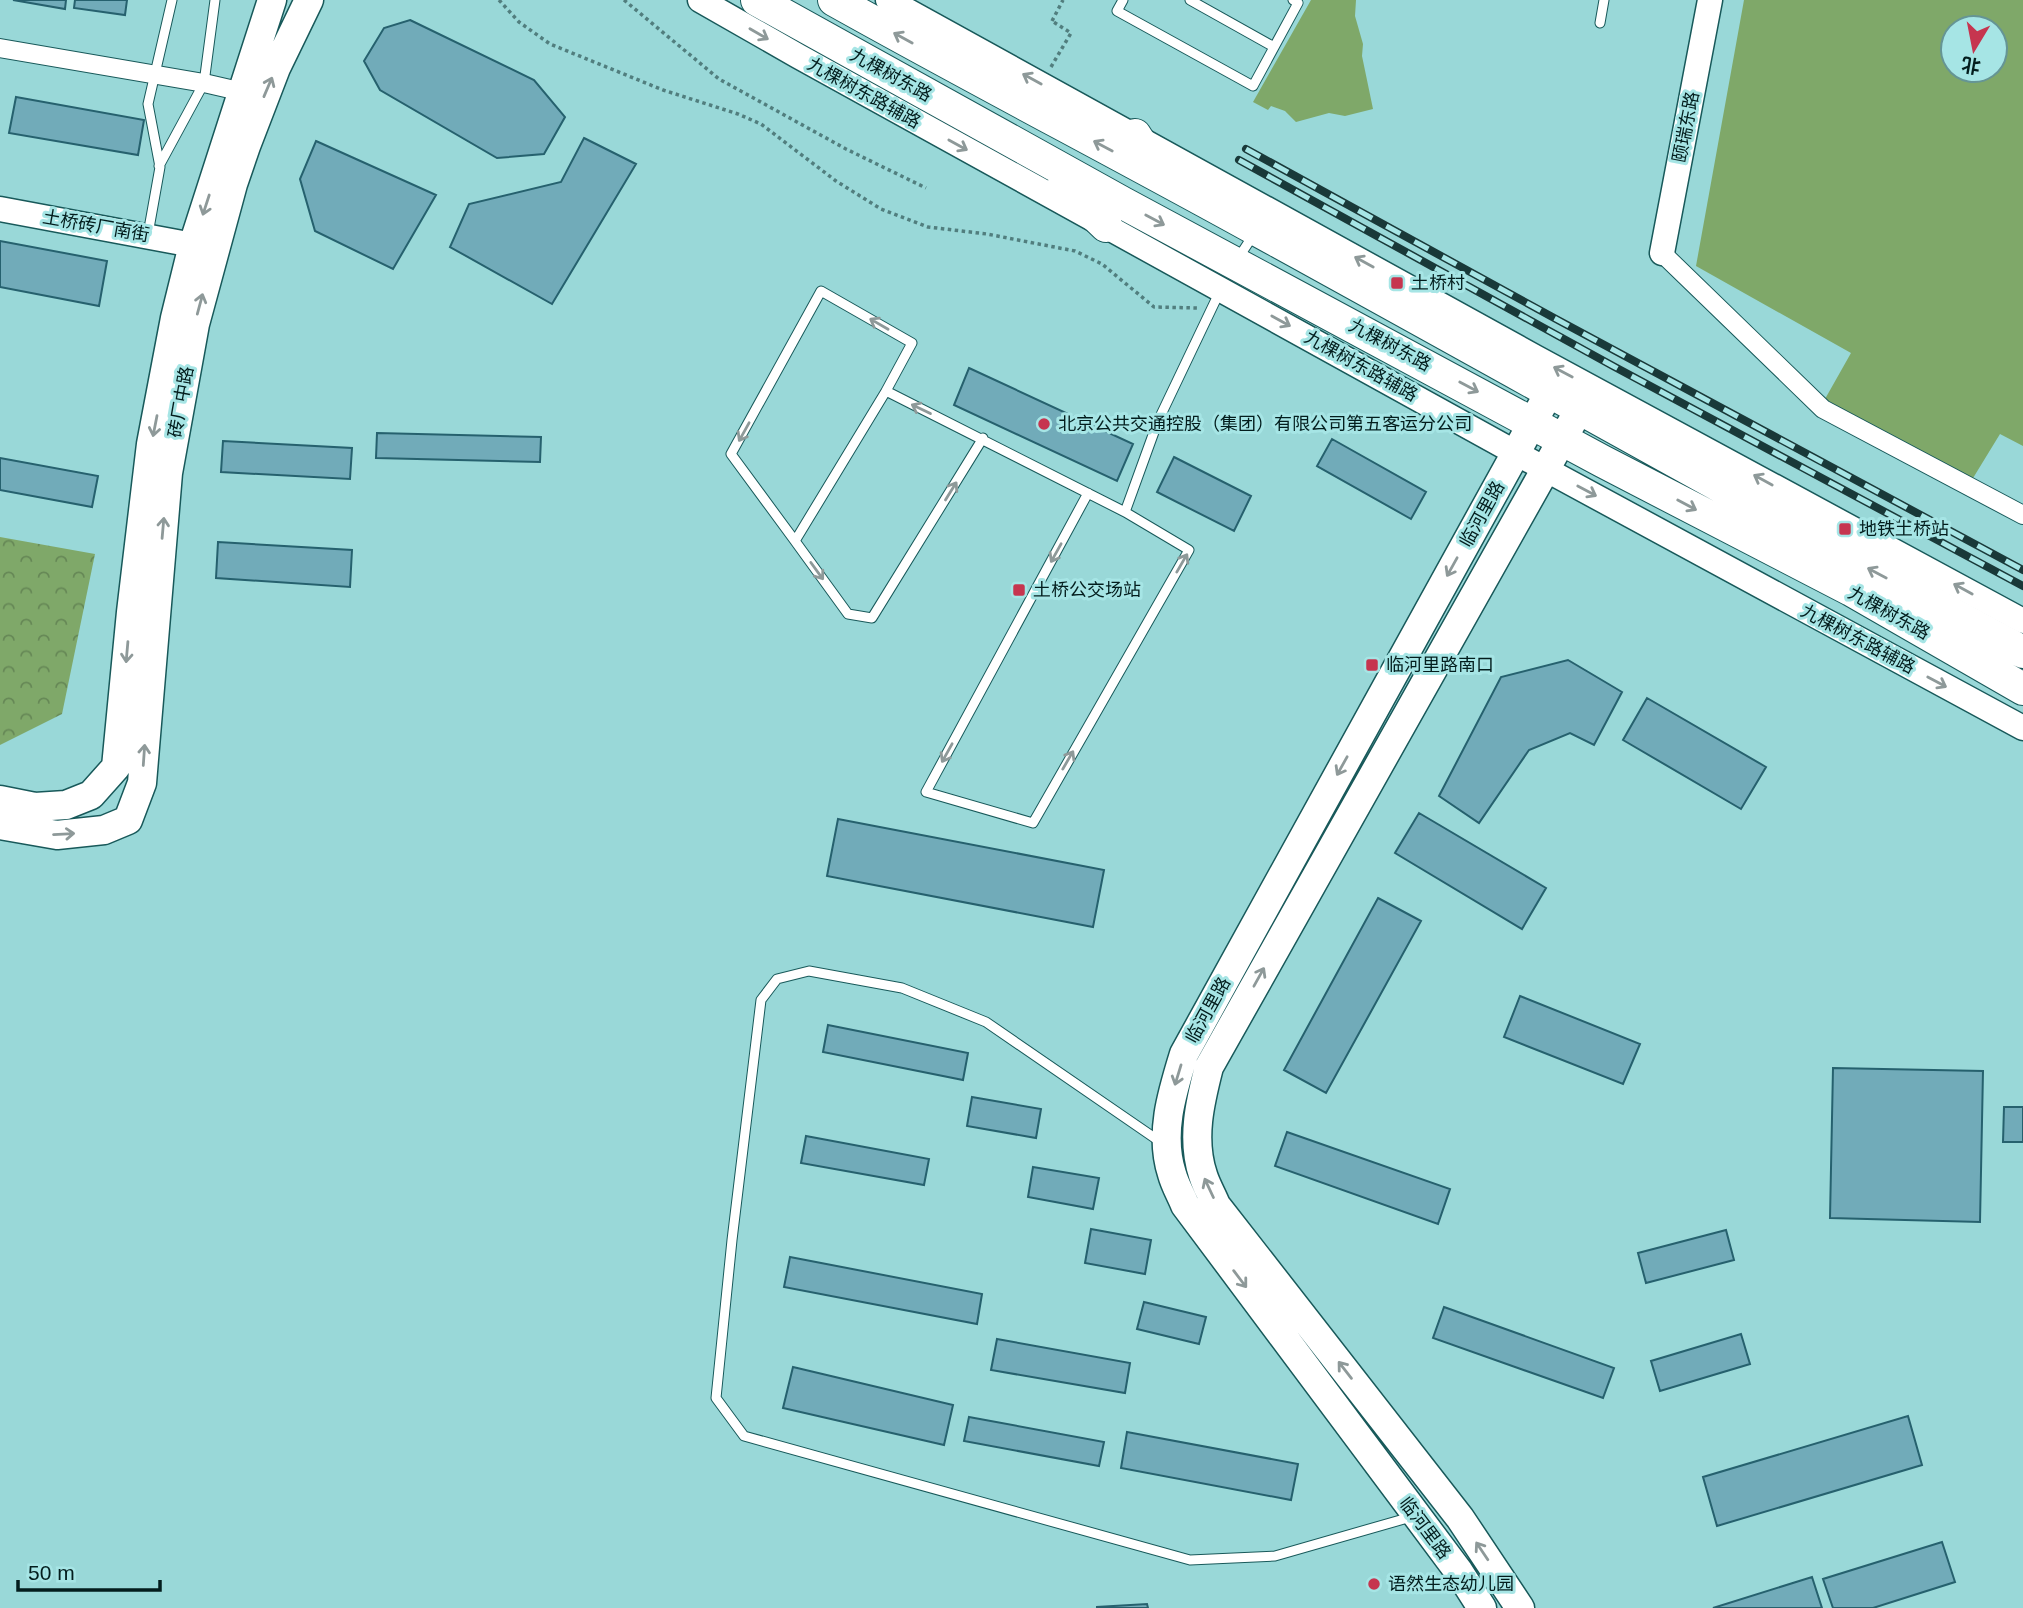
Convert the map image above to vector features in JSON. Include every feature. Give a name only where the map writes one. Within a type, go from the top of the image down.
[{"type":"highway","name":"九棵树东路","points":[[757,0],[1052,164],[1225,282],[1532,421],[1850,590],[2023,689]]},
{"type":"highway","name":"九棵树东路","points":[[834,0],[1163,178],[2023,652]]},
{"type":"highway","points":[[1135,135],[1163,178]]},
{"type":"highway","points":[[1052,164],[1081,202],[1106,226]]},
{"type":"main road","name":"砖厂中路","points":[[0,800],[35,807],[66,805],[91,794],[117,767],[131,612],[151,444],[176,318],[193,245],[272,0]]},
{"type":"main road","name":"砖厂中路","points":[[0,825],[57,835],[104,830],[128,820],[142,783],[168,473],[195,324],[233,184],[250,135],[276,68],[309,0]]},
{"type":"main road","name":"临河里路","points":[[1482,1608],[1459,1572],[1185,1205],[1172,1174],[1166,1145],[1170,1099],[1184,1054],[1550,391]]},
{"type":"main road","name":"临河里路","points":[[1520,1608],[1460,1518],[1216,1205],[1203,1175],[1197,1148],[1199,1106],[1209,1067],[1580,408]]},
{"type":"street","name":"九棵树东路辅路","points":[[700,0],[1106,226],[1225,282],[1545,469],[2023,728]]},
{"type":"street","points":[[888,0],[1535,357],[2023,621]]},
{"type":"street","name":"颐瑞东路","points":[[1662,253],[1710,0]]},
{"type":"street","points":[[0,48],[243,92]]},
{"type":"street","name":"土桥砖厂南街","points":[[0,209],[193,245]]},
{"type":"street","points":[[1662,253],[1823,409],[2023,514]]},
{"type":"lane","points":[[148,235],[159,166],[148,104],[173,0]]},
{"type":"lane","points":[[159,166],[204,83],[215,0]]},
{"type":"lane","points":[[1123,0],[1117,11],[1253,86],[1298,3],[1293,0]]},
{"type":"lane","points":[[1191,0],[1275,47]]},
{"type":"lane","points":[[1600,23],[1604,0]]},
{"type":"lane","points":[[1125,512],[1158,421],[1225,282],[1256,229]]},
{"type":"lane","points":[[795,541],[886,391],[912,342],[821,291],[731,454],[848,614],[873,618],[983,438]]},
{"type":"lane","points":[[886,391],[983,438],[1125,512],[1189,550],[1032,822],[926,792],[1088,493]]},
{"type":"lane","points":[[1166,1145],[986,1022],[902,988],[809,971],[777,979],[761,999],[716,1398],[744,1436],[1190,1560],[1275,1556],[1416,1516]]},
{"type":"path","points":[[499,0],[519,22],[550,44],[663,90],[761,124],[836,181],[881,209],[928,227],[987,234],[1075,251],[1102,264],[1154,307],[1225,282]]},
{"type":"path","points":[[624,0],[719,79],[846,149],[926,188]]},
{"type":"path","points":[[1051,66],[1071,33],[1052,21],[1063,0]]},
{"type":"green space","points":[[1311,0],[1356,0],[1355,16],[1363,44],[1362,56],[1373,109],[1345,116],[1329,113],[1296,122],[1285,111],[1271,106],[1268,110],[1253,102]]},
{"type":"green space","points":[[1744,0],[2023,0],[2023,446],[2000,434],[1970,483],[1825,399],[1851,353],[1696,266]]},
{"type":"green space","points":[[0,537],[95,554],[62,714],[0,745]]},
{"type":"building","points":[[13,0],[66,0],[65,9]]},
{"type":"building","points":[[75,0],[127,0],[125,15],[74,8]]},
{"type":"building","points":[[410,20],[534,80],[565,117],[544,154],[497,158],[380,90],[364,61],[384,28]]},
{"type":"building","points":[[16,97],[144,120],[138,155],[9,133]]},
{"type":"building","points":[[584,138],[636,164],[552,304],[450,247],[469,204],[561,182]]},
{"type":"building","points":[[316,141],[436,195],[393,269],[315,231],[300,179]]},
{"type":"building","points":[[0,241],[107,261],[99,306],[0,287]]},
{"type":"building","name":"北京公共交通控股（集团）有限公司第五客运分公司","points":[[969,368],[1133,444],[1117,481],[954,405]]},
{"type":"building","points":[[377,433],[541,437],[540,462],[376,458]]},
{"type":"building","points":[[1332,439],[1426,492],[1411,519],[1317,466]]},
{"type":"building","points":[[223,441],[352,448],[350,479],[221,472]]},
{"type":"building","points":[[1174,457],[1251,496],[1234,531],[1157,492]]},
{"type":"building","points":[[0,458],[98,476],[92,507],[0,490]]},
{"type":"building","points":[[218,542],[352,550],[350,587],[216,578]]},
{"type":"building","points":[[1568,660],[1622,692],[1594,745],[1570,733],[1529,750],[1479,823],[1439,796],[1501,677]]},
{"type":"building","points":[[1647,698],[1766,767],[1741,809],[1623,740]]},
{"type":"building","points":[[1419,813],[1546,888],[1522,929],[1395,853]]},
{"type":"building","points":[[838,819],[1104,870],[1093,927],[827,876]]},
{"type":"building","points":[[1378,898],[1421,921],[1326,1093],[1284,1070]]},
{"type":"building","points":[[1520,996],[1640,1044],[1623,1084],[1504,1037]]},
{"type":"building","points":[[828,1025],[968,1053],[963,1080],[823,1052]]},
{"type":"building","points":[[1833,1068],[1983,1071],[1980,1222],[1830,1218]]},
{"type":"building","points":[[972,1097],[1041,1109],[1036,1138],[967,1126]]},
{"type":"building","points":[[2004,1107],[2023,1107],[2023,1142],[2003,1142]]},
{"type":"building","points":[[1287,1132],[1450,1189],[1438,1224],[1275,1166]]},
{"type":"building","points":[[806,1136],[929,1159],[924,1185],[801,1163]]},
{"type":"building","points":[[1033,1167],[1099,1178],[1093,1209],[1028,1197]]},
{"type":"building","points":[[1091,1229],[1151,1240],[1145,1274],[1085,1263]]},
{"type":"building","points":[[1726,1230],[1734,1260],[1646,1283],[1638,1253]]},
{"type":"building","points":[[790,1257],[982,1294],[977,1324],[784,1287]]},
{"type":"building","points":[[1144,1302],[1206,1317],[1199,1344],[1137,1329]]},
{"type":"building","points":[[1444,1307],[1614,1368],[1603,1398],[1433,1338]]},
{"type":"building","points":[[1741,1334],[1750,1364],[1660,1391],[1651,1361]]},
{"type":"building","points":[[997,1339],[1130,1363],[1125,1393],[991,1370]]},
{"type":"building","points":[[793,1367],[953,1405],[944,1445],[783,1408]]},
{"type":"building","points":[[1908,1416],[1922,1465],[1717,1526],[1703,1477]]},
{"type":"building","points":[[969,1417],[1104,1442],[1099,1466],[964,1441]]},
{"type":"building","points":[[1127,1432],[1298,1464],[1291,1500],[1121,1468]]},
{"type":"building","points":[[1942,1542],[1955,1582],[1873,1608],[1833,1608],[1823,1579]]},
{"type":"building","points":[[1812,1577],[1822,1608],[1713,1608]]},
{"type":"building","points":[[1147,1604],[1148,1608],[1097,1608],[1097,1607]]},
{"type":"railway","points":[[1246,149],[2023,570]]},
{"type":"railway","points":[[1239,160],[1613,366],[2023,586]]},
{"type":"place","name":"土桥村","points":[[1397,283]]},
{"type":"place","name":"北京公共交通控股（集团）有限公司第五客运分公司","points":[[1044,424]]},
{"type":"place","name":"地铁土桥站","points":[[1845,529]]},
{"type":"place","name":"土桥公交场站","points":[[1019,590]]},
{"type":"place","name":"临河里路南口","points":[[1372,665]]},
{"type":"place","name":"语然生态幼儿园","points":[[1374,1584]]}]
